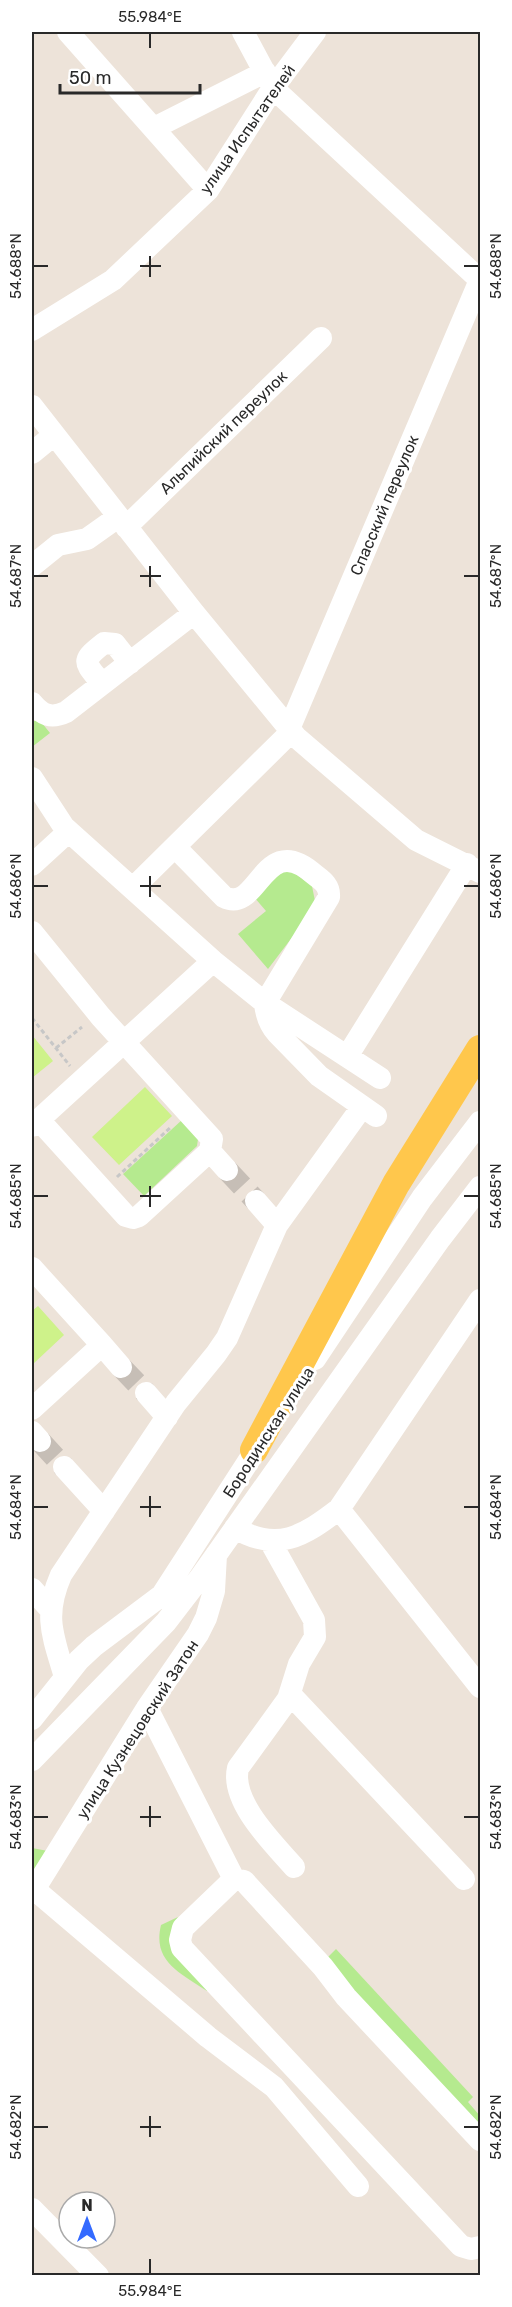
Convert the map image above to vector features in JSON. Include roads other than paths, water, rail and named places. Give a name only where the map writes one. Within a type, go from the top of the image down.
[{"type":"main road","points":[[254,1450],[396,1184],[480,1049]]},
{"type":"street","points":[[68,32],[208,190]]},
{"type":"street","points":[[243,32],[269,80],[480,280]]},
{"type":"street","name":"улица Испытателей","points":[[32,330],[113,280],[208,190],[269,80],[315,32]]},
{"type":"street","points":[[154,128],[269,80]]},
{"type":"street","name":"Спасский переулок","points":[[290,730],[480,280]]},
{"type":"street","name":"Альпийский переулок","points":[[35,555],[63,543],[87,539],[122,522],[321,338]]},
{"type":"street","points":[[32,406],[194,613],[290,730],[416,840],[474,868],[348,1055]]},
{"type":"street","points":[[32,453],[54,435]]},
{"type":"street","points":[[32,703],[38,711],[44,714],[58,716],[66,712],[194,613]]},
{"type":"street","points":[[102,684],[86,662],[89,655],[97,649],[107,642],[112,642],[130,663]]},
{"type":"street","points":[[133,888],[290,730]]},
{"type":"street","points":[[32,778],[68,832],[213,961],[265,1003],[380,1078]]},
{"type":"street","points":[[32,866],[68,832]]},
{"type":"street","points":[[65,1677],[53,1634],[51,1610],[54,1592],[61,1575],[176,1403],[227,1338],[277,1225],[369,1111],[319,1076],[277,1033],[267,1019],[265,1003],[327,901],[330,893],[328,888],[303,864],[293,860],[283,860],[275,864],[241,898],[231,900],[224,897],[175,847]]},
{"type":"street","points":[[32,932],[98,1014],[124,1043],[212,1139],[210,1152],[136,1218],[126,1216],[35,1123],[124,1043],[213,961]]},
{"type":"street","name":"Бородинская улица","points":[[32,1719],[65,1677],[94,1646],[162,1595],[254,1450],[422,1198],[480,1122]]},
{"type":"street","points":[[210,1152],[227,1170]]},
{"type":"street","points":[[32,1760],[166,1622],[440,1239],[480,1187]]},
{"type":"street","points":[[256,1202],[277,1225]]},
{"type":"street","points":[[32,1268],[121,1367]]},
{"type":"street","points":[[235,1528],[247,1535],[270,1541],[284,1539],[305,1532],[339,1509],[479,1307]]},
{"type":"street","points":[[32,1409],[102,1345]]},
{"type":"street","points":[[146,1393],[167,1417]]},
{"type":"street","points":[[64,1467],[104,1511]]},
{"type":"street","points":[[339,1509],[480,1687]]},
{"type":"street","points":[[270,1541],[315,1627],[313,1642],[299,1664],[291,1695],[238,1768],[237,1780],[255,1821],[294,1867]]},
{"type":"street","name":"улица Кузнецовский Затон","points":[[33,1891],[147,1708],[198,1634],[206,1618],[214,1591],[216,1555]]},
{"type":"street","points":[[32,1589],[51,1610]]},
{"type":"street","points":[[291,1695],[464,1879]]},
{"type":"street","points":[[147,1708],[234,1879]]},
{"type":"street","points":[[234,1879],[244,1881],[323,1966],[346,1997],[480,2140]]},
{"type":"street","points":[[234,1879],[183,1928],[180,1940],[182,1948],[461,2246],[471,2249],[480,2247]]},
{"type":"street","points":[[33,1891],[208,2037],[274,2087],[358,2186]]},
{"type":"street","points":[[32,2209],[98,2276]]},
{"type":"tunnel","points":[[227,1170],[256,1201]]},
{"type":"tunnel","points":[[121,1367],[146,1393]]},
{"type":"tunnel","points":[[40,1441],[64,1467]]}]
